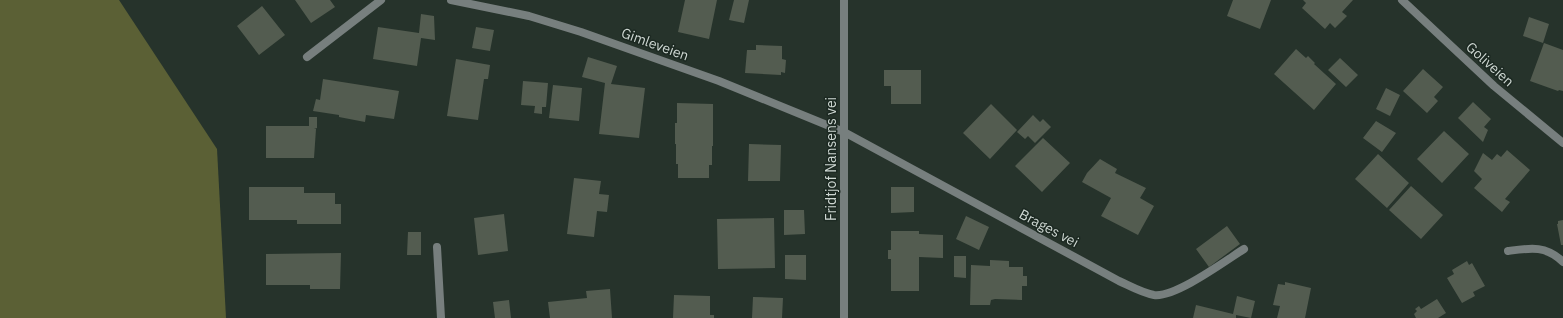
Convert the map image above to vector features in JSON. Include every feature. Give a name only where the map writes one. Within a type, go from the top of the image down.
[{"type":"street","points":[[307,57],[381,0]]},
{"type":"street","name":"Gimleveien","points":[[451,0],[529,16],[581,32],[719,81],[844,132]]},
{"type":"street","name":"Fridtjof Nansens vei","points":[[844,0],[844,318]]},
{"type":"street","name":"Goliveien","points":[[1402,0],[1494,86],[1563,143]]},
{"type":"street","name":"Brages vei","points":[[844,132],[1140,291],[1155,295],[1172,291],[1207,274],[1244,249]]},
{"type":"street","points":[[437,247],[441,318]]},
{"type":"street","points":[[1508,251],[1541,249],[1552,252],[1563,262]]},
{"type":"green space","points":[[0,0],[119,0],[217,149],[226,318],[0,318]]},
{"type":"building","points":[[295,0],[330,0],[335,7],[311,23]]},
{"type":"building","points":[[685,0],[717,0],[709,39],[678,32]]},
{"type":"building","points":[[734,0],[749,0],[744,23],[729,20]]},
{"type":"building","points":[[1233,0],[1271,0],[1260,29],[1227,16]]},
{"type":"building","points":[[1303,0],[1353,0],[1342,12],[1347,16],[1335,28],[1330,23],[1325,29],[1302,8],[1306,3]]},
{"type":"building","points":[[262,6],[285,35],[259,55],[237,26]]},
{"type":"building","points":[[421,14],[434,16],[435,40],[421,38],[417,66],[373,59],[378,27],[419,33]]},
{"type":"building","points":[[1529,17],[1549,24],[1543,43],[1523,36]]},
{"type":"building","points":[[476,27],[494,30],[490,51],[472,48]]},
{"type":"building","points":[[1544,43],[1563,50],[1563,91],[1558,91],[1530,81]]},
{"type":"building","points":[[756,45],[782,46],[782,59],[786,60],[785,73],[781,72],[781,75],[745,73],[747,50],[756,50]]},
{"type":"building","points":[[1296,49],[1306,58],[1308,56],[1315,63],[1314,64],[1336,84],[1314,110],[1274,74]]},
{"type":"building","points":[[588,57],[617,66],[611,84],[645,88],[639,138],[599,134],[605,83],[582,77]]},
{"type":"building","points":[[1340,58],[1358,75],[1346,87],[1328,70]]},
{"type":"building","points":[[456,59],[490,65],[488,79],[484,79],[478,120],[447,116]]},
{"type":"building","points":[[1423,69],[1443,87],[1434,97],[1438,101],[1427,113],[1403,91]]},
{"type":"building","points":[[884,70],[921,70],[921,104],[891,104],[891,86],[884,86]]},
{"type":"building","points":[[323,79],[399,91],[394,119],[366,115],[365,122],[339,117],[339,115],[313,111],[316,99],[320,100]]},
{"type":"building","points":[[523,81],[548,83],[546,107],[542,107],[542,114],[534,113],[535,106],[521,105]]},
{"type":"building","points":[[553,85],[582,88],[579,121],[549,118]]},
{"type":"building","points":[[1386,88],[1400,95],[1390,116],[1376,109]]},
{"type":"building","points":[[1473,102],[1491,119],[1484,127],[1488,130],[1483,142],[1458,118]]},
{"type":"building","points":[[677,103],[713,104],[712,165],[709,165],[709,178],[678,178],[678,164],[676,164],[675,144]]},
{"type":"building","points":[[991,104],[1017,130],[990,159],[963,133]]},
{"type":"building","points":[[1033,115],[1040,122],[1043,119],[1051,127],[1035,143],[1028,136],[1025,139],[1017,132]]},
{"type":"building","points":[[309,117],[317,117],[317,128],[314,129],[316,129],[314,158],[266,158],[266,126],[309,126]]},
{"type":"building","points":[[1376,121],[1396,133],[1382,152],[1363,138]]},
{"type":"building","points":[[1444,131],[1469,154],[1442,183],[1417,159]]},
{"type":"building","points":[[1043,138],[1070,163],[1042,192],[1015,166]]},
{"type":"building","points":[[749,144],[781,145],[780,181],[748,181]]},
{"type":"building","points":[[1507,150],[1530,170],[1505,199],[1510,202],[1502,212],[1474,188],[1482,179],[1474,171],[1483,153],[1492,160],[1497,154],[1501,157]]},
{"type":"building","points":[[1378,154],[1409,183],[1387,208],[1355,179]]},
{"type":"building","points":[[1100,159],[1117,169],[1115,173],[1146,188],[1140,198],[1154,206],[1138,235],[1101,216],[1111,198],[1082,182],[1087,173]]},
{"type":"building","points":[[574,178],[601,181],[599,194],[609,195],[607,212],[597,211],[594,237],[567,234]]},
{"type":"building","points":[[1411,186],[1443,215],[1421,239],[1389,210]]},
{"type":"building","points":[[249,187],[304,187],[304,193],[335,193],[335,204],[341,204],[341,224],[297,224],[297,220],[249,220]]},
{"type":"building","points":[[891,187],[914,187],[914,212],[891,213]]},
{"type":"building","points":[[784,210],[804,210],[805,234],[784,235]]},
{"type":"building","points":[[504,214],[508,251],[478,255],[474,218]]},
{"type":"building","points":[[966,216],[989,227],[979,250],[956,239]]},
{"type":"building","points":[[774,218],[775,268],[718,269],[717,219]]},
{"type":"building","points":[[1563,220],[1563,245],[1561,245],[1557,224],[1558,221]]},
{"type":"building","points":[[1227,226],[1240,244],[1209,267],[1196,249]]},
{"type":"building","points":[[891,231],[919,231],[919,234],[943,235],[943,258],[919,257],[919,291],[891,291],[891,259],[888,259],[888,250],[891,250]]},
{"type":"building","points":[[408,232],[421,232],[421,255],[407,255]]},
{"type":"building","points":[[341,253],[340,289],[310,289],[310,285],[266,285],[266,254]]},
{"type":"building","points":[[785,255],[806,255],[806,280],[785,279]]},
{"type":"building","points":[[954,256],[966,256],[966,278],[954,277]]},
{"type":"building","points":[[990,260],[1009,261],[1009,267],[1023,267],[1023,276],[1027,276],[1027,286],[1022,286],[1022,300],[995,299],[991,300],[990,305],[970,305],[971,265],[990,266]]},
{"type":"building","points":[[1467,261],[1469,265],[1472,263],[1485,286],[1473,292],[1475,296],[1462,303],[1447,278],[1454,274],[1452,270]]},
{"type":"building","points":[[1285,282],[1311,288],[1305,318],[1277,318],[1280,306],[1273,305],[1278,284],[1285,285]]},
{"type":"building","points":[[610,289],[612,318],[550,318],[548,302],[587,298],[586,291]]},
{"type":"building","points":[[674,295],[710,296],[710,315],[714,315],[714,318],[673,318]]},
{"type":"building","points":[[1237,296],[1255,301],[1251,318],[1236,315],[1236,318],[1193,318],[1196,305],[1233,314]]},
{"type":"building","points":[[753,297],[783,298],[782,318],[752,318]]},
{"type":"building","points":[[1437,299],[1446,313],[1438,318],[1416,318],[1414,314],[1417,311],[1415,309],[1419,306],[1421,309]]},
{"type":"building","points":[[509,300],[511,318],[495,318],[493,302]]}]
